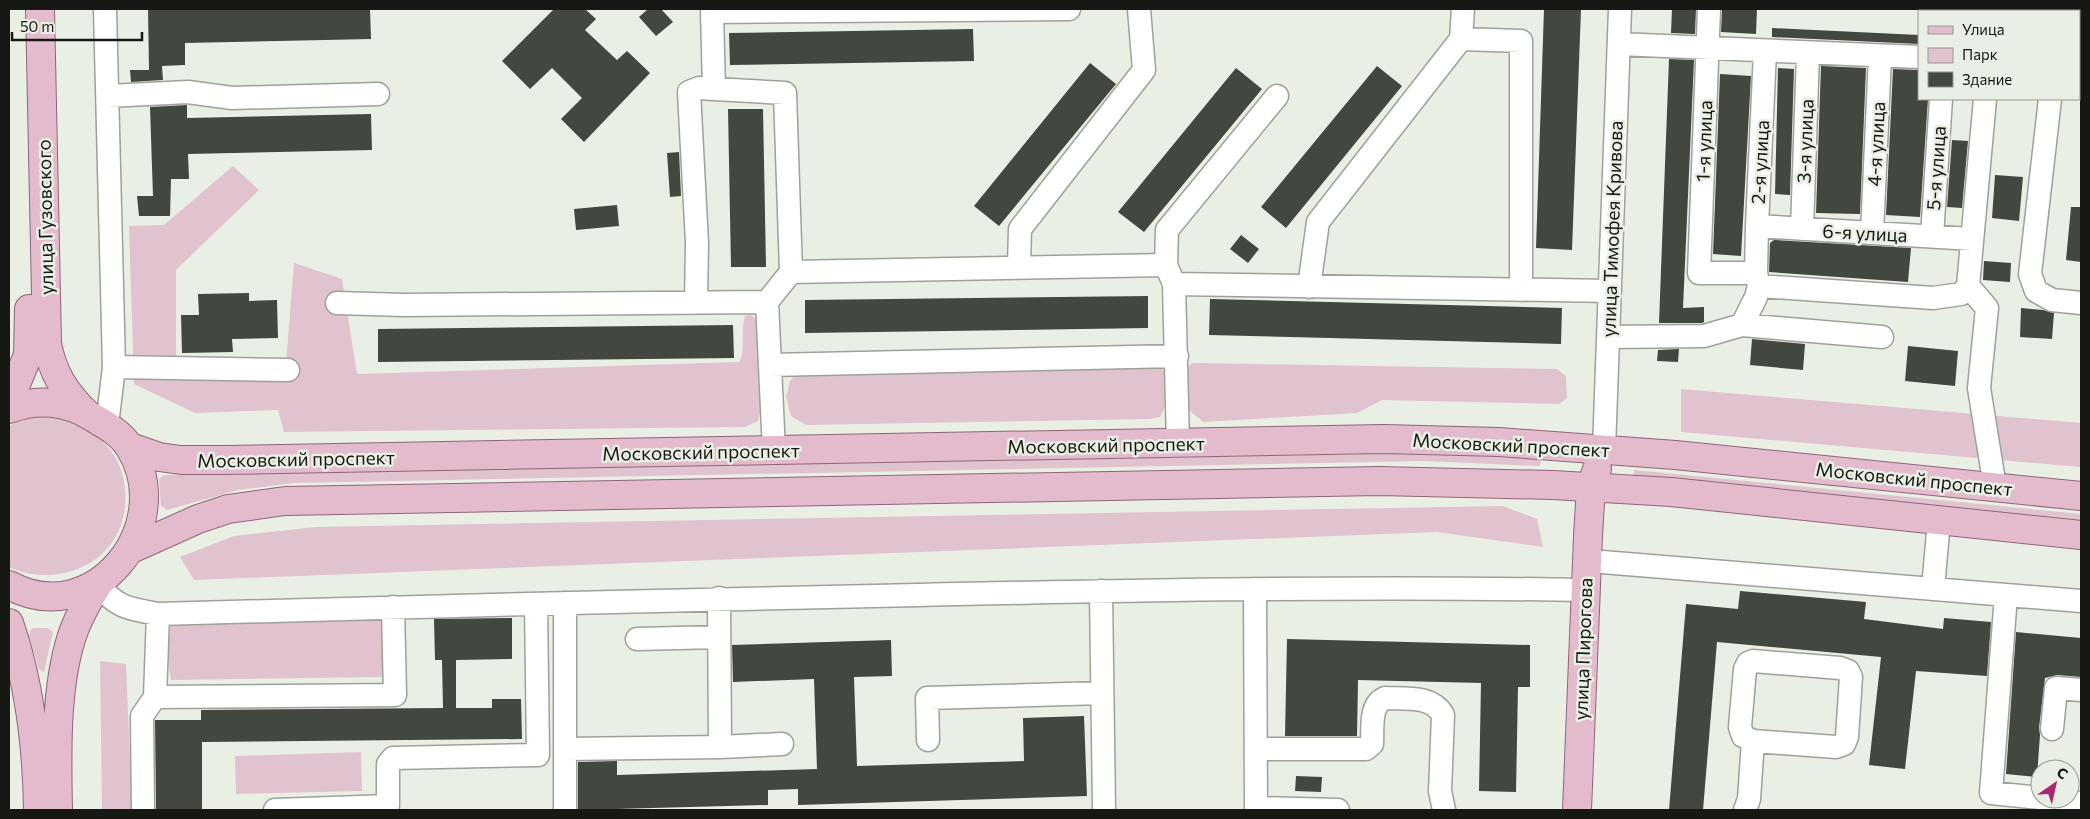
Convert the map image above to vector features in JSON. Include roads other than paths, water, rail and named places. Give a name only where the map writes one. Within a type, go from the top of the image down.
[{"type":"main road","name":"улица Гузовского","points":[[9,401],[24,368],[29,342],[22,9]]},
{"type":"main road","name":"улица Гузовского","points":[[40,9],[48,343],[50,360],[58,379],[75,402],[130,447]]},
{"type":"main road","points":[[9,409],[35,402],[51,402],[69,406],[97,419]]},
{"type":"main road","name":"Московский проспект","points":[[130,447],[158,457],[180,460],[214,460],[1384,439],[1499,442],[1604,449],[2081,496]]},
{"type":"main road","points":[[9,585],[32,594],[65,597],[83,592],[98,584],[110,573],[129,550],[142,521],[144,505],[138,465],[130,447]]},
{"type":"main road","points":[[1599,487],[1604,449]]},
{"type":"main road","name":"Московский проспект","points":[[129,550],[172,530],[228,509],[284,501],[1379,481],[1599,487],[1671,492],[2081,535]]},
{"type":"main road","name":"улица Пирогова","points":[[1594,810],[1593,590],[1602,562],[1599,487]]},
{"type":"main road","name":"улица Пирогова","points":[[1577,810],[1599,487]]},
{"type":"main road","points":[[58,810],[59,721],[66,655],[79,619],[98,584]]},
{"type":"main road","points":[[9,623],[20,656],[28,692],[34,732],[38,810]]},
{"type":"street","points":[[97,419],[114,367],[105,9]]},
{"type":"street","points":[[714,89],[712,12],[1069,9]]},
{"type":"street","points":[[1019,266],[1020,229],[1144,70],[1139,9]]},
{"type":"street","points":[[1309,287],[1318,222],[1461,39],[1463,9]]},
{"type":"street","name":"улица Тимофея Кривова","points":[[1604,449],[1620,9]]},
{"type":"street","name":"1-я улица","points":[[1709,9],[1699,274],[1757,280]]},
{"type":"street","points":[[1461,39],[1521,41],[1520,290]]},
{"type":"street","points":[[1619,44],[1918,57]]},
{"type":"street","name":"2-я улица","points":[[1742,326],[1756,297],[1757,226],[1765,51]]},
{"type":"street","name":"3-я улица","points":[[1802,229],[1808,53]]},
{"type":"street","name":"4-я улица","points":[[1872,233],[1880,56]]},
{"type":"street","points":[[696,302],[697,243],[689,92],[699,88],[784,93],[791,272],[766,302],[774,451]]},
{"type":"street","points":[[108,96],[188,92],[232,98],[378,94]]},
{"type":"street","points":[[1178,444],[1177,356],[1167,230],[1277,96]]},
{"type":"street","name":"5-я улица","points":[[1932,236],[1941,100]]},
{"type":"street","points":[[1757,280],[1934,298],[1961,294],[1968,286],[1985,100]]},
{"type":"street","points":[[2050,100],[2030,274],[2036,290],[2052,300],[2081,303]]},
{"type":"street","name":"6-я улица","points":[[1757,226],[1972,239]]},
{"type":"street","points":[[791,272],[1019,266],[1170,274],[1309,287],[1610,291]]},
{"type":"street","points":[[1968,286],[1987,308],[1979,388],[1995,487]]},
{"type":"street","points":[[338,303],[404,305],[766,302]]},
{"type":"street","points":[[1608,337],[1704,336],[1742,326],[1882,337]]},
{"type":"street","points":[[770,365],[1177,356]]},
{"type":"street","points":[[114,367],[288,370]]},
{"type":"street","points":[[1933,588],[1939,521]]},
{"type":"street","points":[[1602,562],[2081,601]]},
{"type":"street","points":[[98,584],[117,604],[130,610],[158,614],[719,598],[1101,591],[1255,589],[1593,590]]},
{"type":"street","points":[[1255,589],[1256,809],[1338,810]]},
{"type":"street","points":[[1101,591],[1104,810]]},
{"type":"street","points":[[2006,595],[1991,793],[2030,797]]},
{"type":"street","points":[[719,598],[720,747]]},
{"type":"street","points":[[565,603],[565,810]]},
{"type":"street","points":[[275,810],[388,808],[388,764],[393,758],[538,755],[536,604]]},
{"type":"street","points":[[155,697],[394,695],[393,607]]},
{"type":"street","points":[[143,810],[142,716],[155,697],[158,614]]},
{"type":"street","points":[[637,639],[719,637]]},
{"type":"street","points":[[1753,661],[1840,668],[1848,671],[1851,677],[1847,737],[1844,744],[1836,747],[1753,741],[1743,736],[1740,727],[1745,669],[1748,663],[1753,661]]},
{"type":"street","points":[[2052,729],[2056,688],[2081,690]]},
{"type":"street","points":[[928,740],[927,698],[1101,693]]},
{"type":"street","points":[[1256,749],[1366,750],[1372,744],[1374,708],[1378,701],[1385,698],[1428,701],[1438,706],[1442,715],[1440,791],[1444,810]]},
{"type":"street","points":[[1745,810],[1749,799],[1753,741]]},
{"type":"street","points":[[565,749],[720,747],[782,744]]}]
